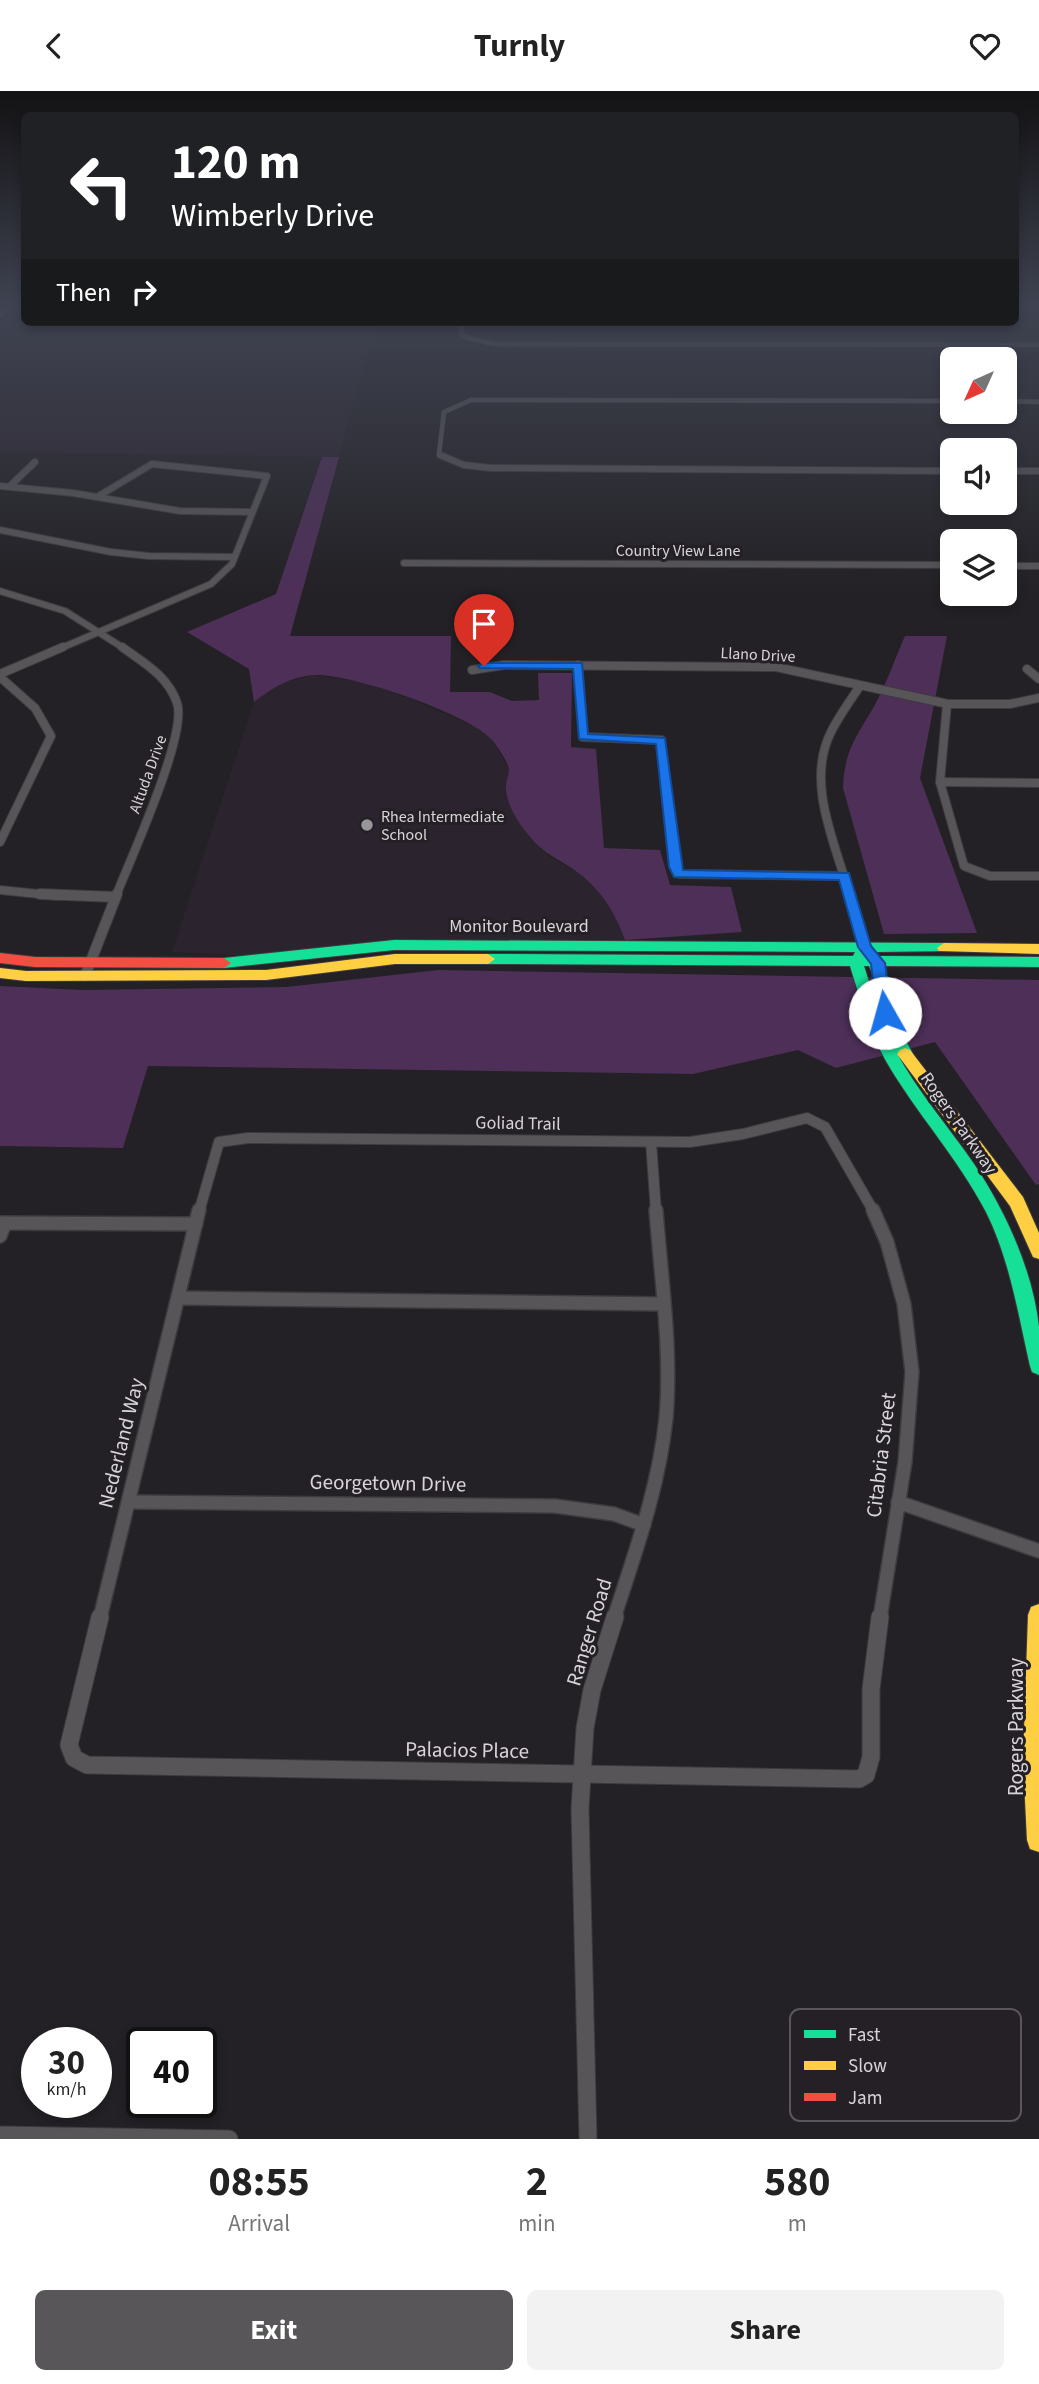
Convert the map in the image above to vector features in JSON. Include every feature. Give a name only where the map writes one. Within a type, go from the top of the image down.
[{"type":"street","points":[[467,402],[444,412],[439,454],[451,462],[467,467],[940,471]]},
{"type":"street","points":[[10,486],[35,462]]},
{"type":"street","points":[[0,842],[51,736],[35,708],[0,675],[211,584],[223,575],[234,557],[265,474],[220,473],[152,464],[97,497]]},
{"type":"street","points":[[1017,471],[1039,471]]},
{"type":"street","points":[[0,486],[97,497],[180,512],[252,512]]},
{"type":"street","points":[[0,530],[111,552],[149,556],[234,557]]},
{"type":"street","name":"Country View Lane","points":[[404,563],[940,565]]},
{"type":"street","points":[[1017,566],[1039,566]]},
{"type":"street","name":"Altuda Drive","points":[[0,591],[65,611],[101,632],[161,675],[172,692],[179,713],[175,742],[88,969]]},
{"type":"street","name":"Llano Drive","points":[[472,670],[504,665],[776,667],[796,669],[860,686],[947,704],[1006,704],[1039,698]]},
{"type":"street","points":[[578,666],[583,737],[661,740],[675,867],[679,874],[845,876]]},
{"type":"street","points":[[1027,669],[1039,679]]},
{"type":"street","points":[[860,686],[830,733],[821,761],[821,792],[865,947],[878,963]]},
{"type":"street","points":[[947,704],[940,782],[964,866],[971,873],[1039,876]]},
{"type":"street","points":[[940,782],[1039,783]]},
{"type":"street","points":[[0,890],[84,898],[115,897]]},
{"type":"street","name":"Monitor Boulevard","points":[[0,973],[234,963],[394,945],[1039,950]]},
{"type":"street","points":[[856,962],[865,947]]},
{"type":"street","name":"Monitor Boulevard","points":[[0,958],[88,969],[266,975],[395,959],[1039,962]]},
{"type":"street","name":"Rogers Parkway","points":[[856,962],[877,1027],[890,1056],[916,1096],[960,1153],[993,1210],[1013,1258],[1039,1366]]},
{"type":"street","name":"Rogers Parkway","points":[[878,963],[885,1013],[899,1047],[1017,1202],[1039,1252]]},
{"type":"street","name":"Goliad Trail","points":[[219,1142],[248,1138],[651,1142],[711,1140],[814,1119]]},
{"type":"street","name":"Citabria Street","points":[[814,1119],[825,1127],[870,1203],[887,1242],[904,1304],[912,1372],[911,1411],[871,1689],[872,1757],[866,1775]]},
{"type":"street","name":"Nederland Way","points":[[71,1755],[69,1745],[196,1224],[219,1142]]},
{"type":"street","name":"Ranger Road","points":[[588,2139],[580,1809],[582,1773],[592,1690],[658,1475],[666,1417],[663,1304],[651,1142]]},
{"type":"street","points":[[0,1236],[3,1223],[196,1224]]},
{"type":"street","points":[[178,1298],[663,1304]]},
{"type":"street","name":"Georgetown Drive","points":[[129,1501],[555,1506],[600,1511],[644,1525]]},
{"type":"street","points":[[898,1502],[1039,1551]]},
{"type":"street","name":"Rogers Parkway","points":[[1039,1615],[1035,1746],[1039,1840]]},
{"type":"street","name":"Palacios Place","points":[[71,1755],[77,1763],[87,1765],[859,1779],[866,1775]]},
{"type":"street","points":[[0,2135],[229,2139]]},
{"type":"shaded area","points":[[0,402],[354,402],[339,457],[0,452]]},
{"type":"shaded area","points":[[322,457],[339,457],[290,636],[451,636],[450,692],[490,692],[512,701],[539,700],[538,673],[572,673],[571,747],[596,749],[604,848],[660,850],[670,885],[731,887],[742,932],[625,940],[613,913],[596,889],[575,870],[541,849],[522,827],[507,797],[507,763],[493,741],[481,730],[437,708],[382,688],[333,676],[316,675],[290,680],[254,702],[249,669],[187,632],[276,594]]},
{"type":"shaded area","points":[[905,636],[947,636],[920,778],[977,933],[884,934],[843,788],[850,750],[879,697]]},
{"type":"shaded area","name":"Rhea Intermediate School","points":[[313,675],[363,682],[414,700],[477,728],[492,740],[509,768],[506,789],[513,812],[530,838],[547,855],[580,874],[613,907],[625,940],[395,942],[252,956],[172,952],[254,702],[277,684]]},
{"type":"shaded area","points":[[438,970],[1039,980],[1039,1184],[1036,1185],[935,1042],[836,1068],[798,1050],[693,1074],[148,1066],[123,1148],[0,1146],[0,986],[83,990],[286,987]]},
{"type":"traffic: fast","points":[[224,963],[394,945],[944,948]]},
{"type":"traffic: fast","points":[[905,1054],[891,1028],[879,972],[865,947],[856,962],[880,1034],[915,1095],[981,1188],[1001,1226],[1020,1285],[1039,1366]]},
{"type":"traffic: fast","points":[[488,959],[1039,962]]},
{"type":"traffic: slow","points":[[944,948],[1039,949]]},
{"type":"traffic: slow","points":[[0,973],[26,976],[266,975],[395,959],[488,959]]},
{"type":"traffic: slow","points":[[905,1054],[1017,1202],[1039,1252]]},
{"type":"traffic: slow","points":[[1039,1615],[1035,1760],[1039,1840]]},
{"type":"traffic: jam","points":[[0,958],[35,962],[224,963]]},
{"type":"place","name":"Rhea Intermediate School","points":[[367,825]]},
{"type":"route","points":[[484,666],[578,666],[583,737],[661,740],[664,747],[675,867],[679,874],[845,876],[865,947],[878,963],[885,1013]]}]
